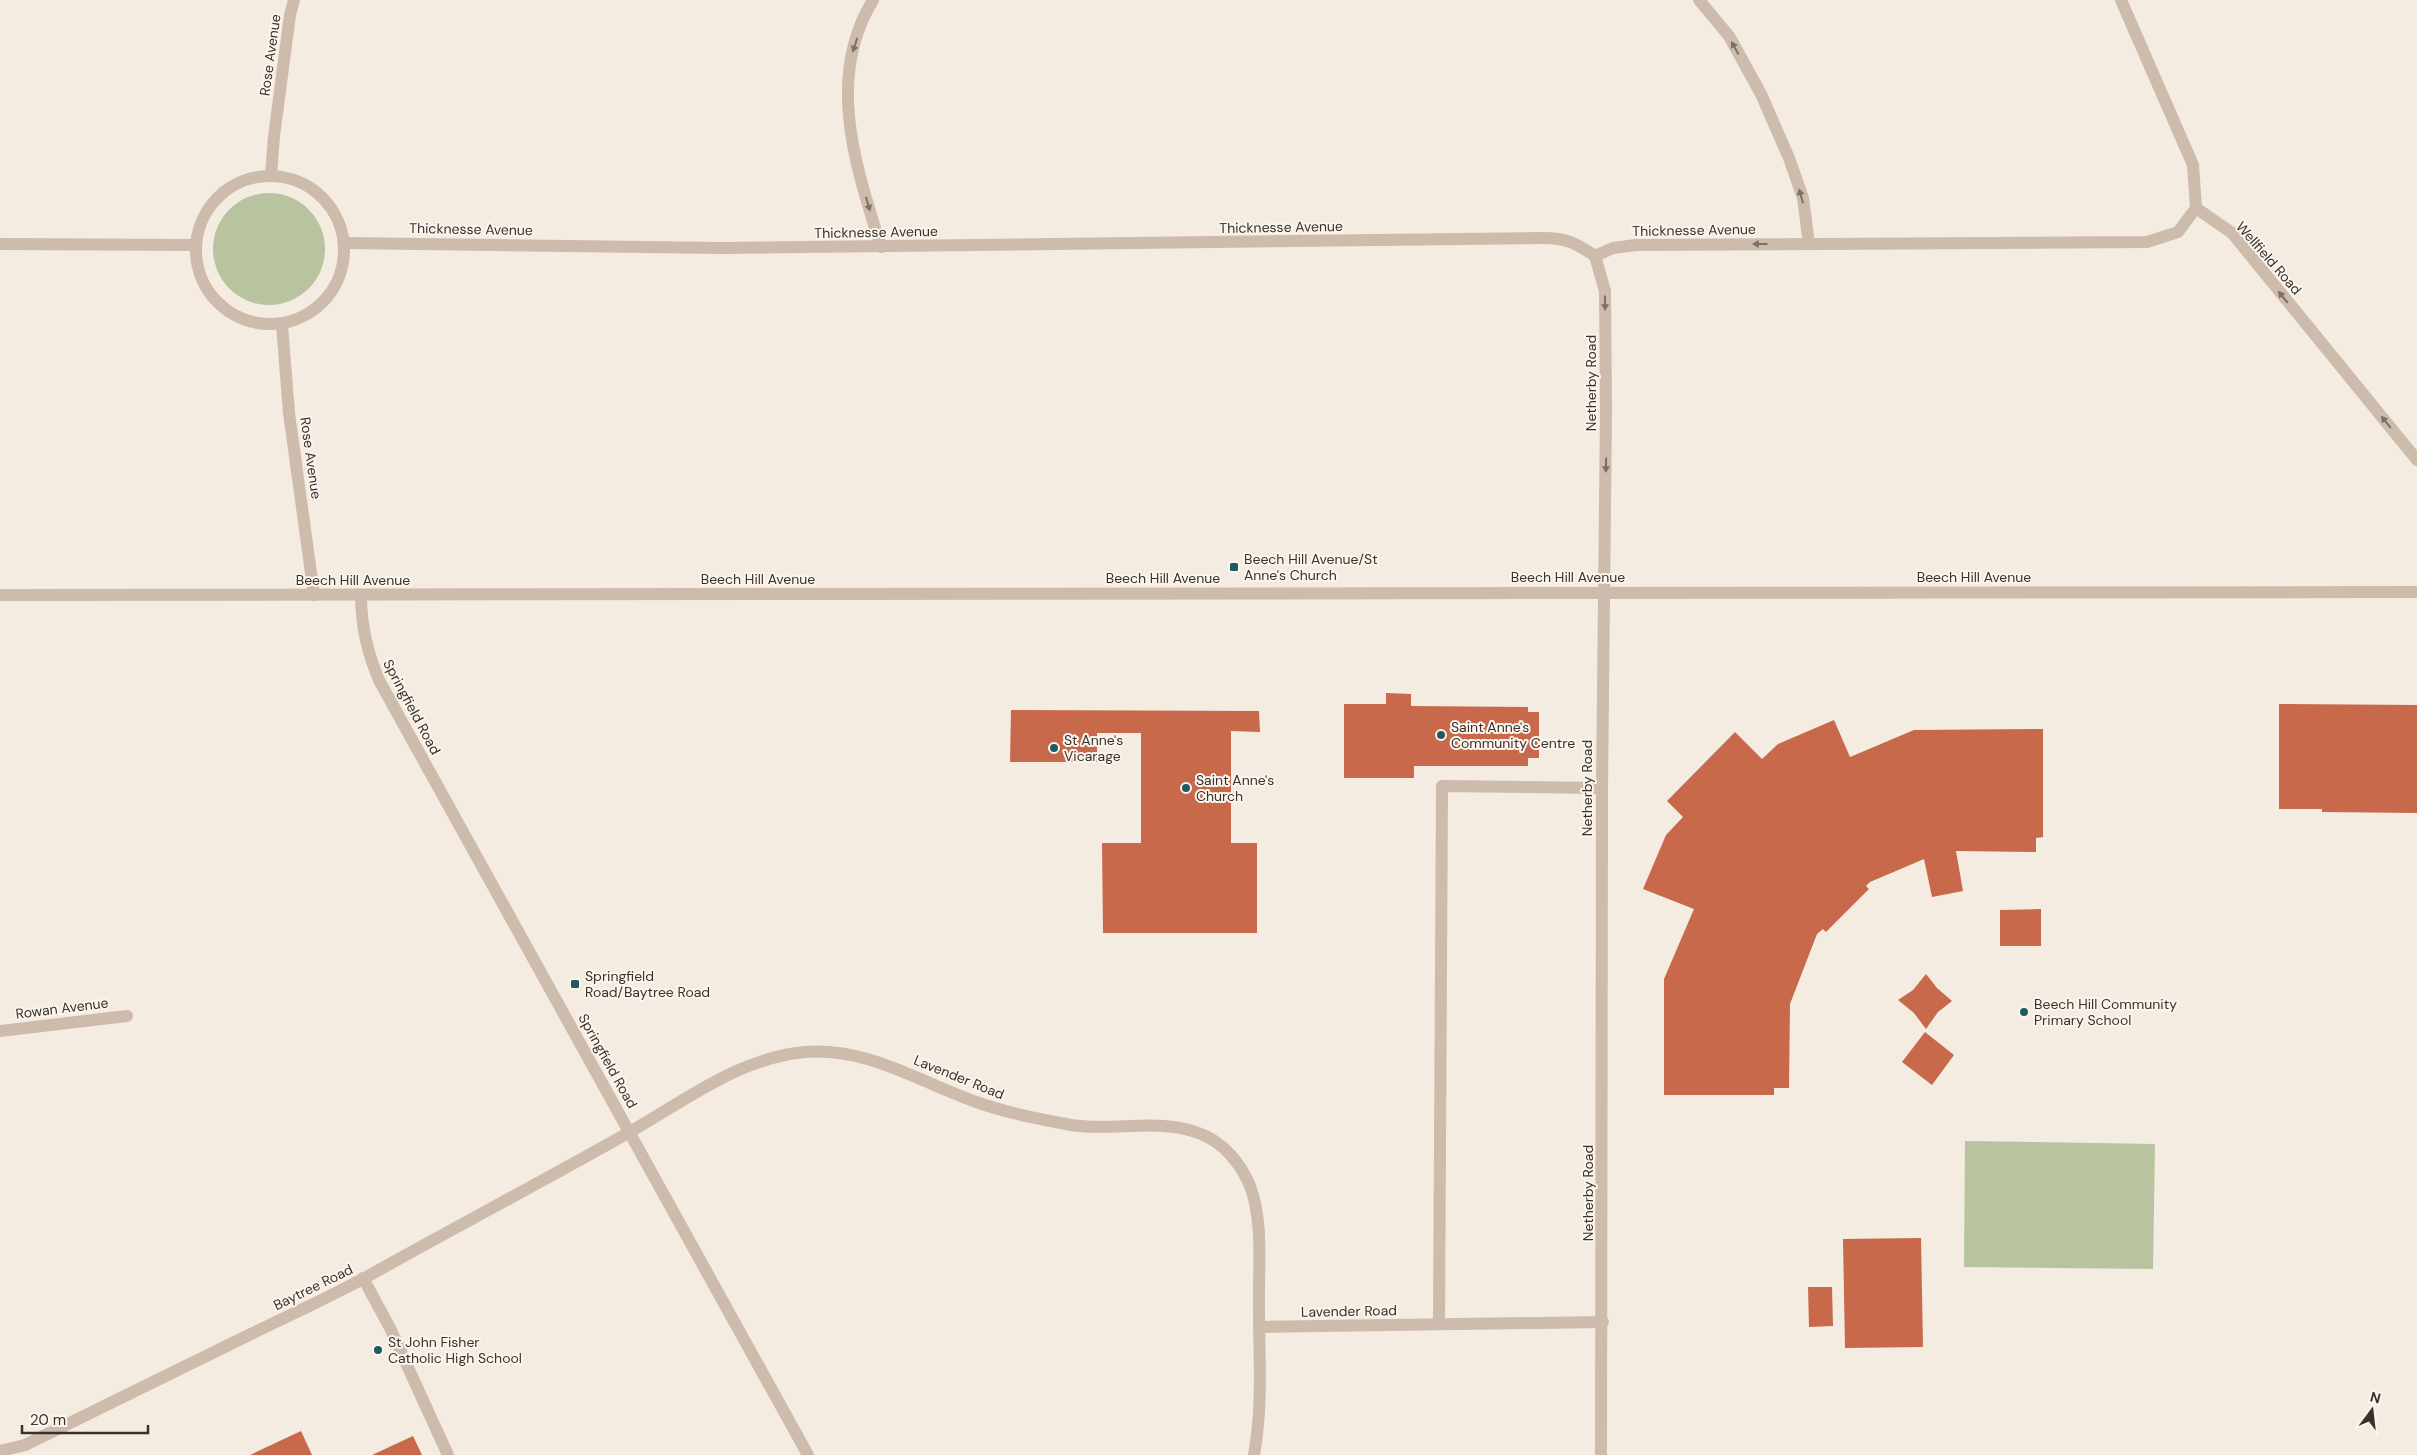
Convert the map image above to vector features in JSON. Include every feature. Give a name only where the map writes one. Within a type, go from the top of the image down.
[{"type":"street","name":"Rose Avenue","points":[[271,175],[282,71],[294,0]]},
{"type":"street","points":[[873,0],[867,10],[853,50],[847,88],[849,130],[881,247]]},
{"type":"street","points":[[1699,0],[1729,36],[1761,94],[1789,158],[1803,198],[1809,244]]},
{"type":"street","points":[[2121,0],[2193,165],[2196,208]]},
{"type":"street","points":[[271,175],[294,180],[314,190],[330,206],[346,243],[341,273],[330,295],[313,311],[282,325],[263,325],[244,320],[224,309],[208,293],[198,272],[195,245],[199,227],[209,206],[226,190],[247,179],[271,175]]},
{"type":"street","name":"Thicknesse Avenue","points":[[346,243],[722,248],[1563,238],[1581,246],[1595,256],[1613,248],[1636,245],[2147,242],[2178,232],[2196,208]]},
{"type":"street","name":"Wellfield Road","points":[[2196,208],[2232,233],[2417,460]]},
{"type":"street","points":[[0,244],[195,245]]},
{"type":"street","name":"Netherby Road","points":[[1595,256],[1605,290],[1606,410],[1602,788],[1603,1322],[1601,1455]]},
{"type":"street","name":"Rose Avenue","points":[[282,325],[289,413],[314,595]]},
{"type":"street","name":"Beech Hill Avenue","points":[[0,595],[2417,592]]},
{"type":"street","name":"Springfield Road","points":[[361,595],[363,634],[380,682],[808,1455]]},
{"type":"street","points":[[1602,788],[1442,786],[1439,1323],[1603,1322]]},
{"type":"street","name":"Rowan Avenue","points":[[0,1031],[127,1016]]},
{"type":"street","name":"Lavender Road","points":[[630,1132],[723,1076],[751,1064],[778,1056],[826,1052],[849,1053],[871,1059],[972,1101],[1022,1116],[1080,1126],[1167,1126],[1188,1129],[1205,1135],[1220,1144],[1242,1170],[1254,1200],[1258,1234],[1261,1399],[1254,1455]]},
{"type":"street","name":"Baytree Road","points":[[0,1451],[25,1445],[363,1278],[630,1132]]},
{"type":"street","points":[[363,1278],[390,1328],[448,1455]]},
{"type":"street","name":"Lavender Road","points":[[1259,1327],[1439,1323]]},
{"type":"green space","points":[[269,193],[290,197],[309,209],[321,228],[325,249],[321,270],[309,289],[290,301],[269,305],[248,301],[229,289],[217,270],[213,249],[217,228],[229,209],[248,197]]},
{"type":"green space","points":[[1965,1141],[2155,1144],[2153,1269],[1964,1267]]},
{"type":"building","name":"Saint Anne's Community Centre","points":[[1386,693],[1411,694],[1411,706],[1528,707],[1528,712],[1539,712],[1539,758],[1528,758],[1528,766],[1414,766],[1414,778],[1344,778],[1344,704],[1386,704]]},
{"type":"building","points":[[2279,704],[2417,705],[2417,813],[2322,812],[2322,809],[2279,809]]},
{"type":"building","name":"Saint Anne's Church","points":[[1011,710],[1259,711],[1260,732],[1231,731],[1231,843],[1257,843],[1257,933],[1103,933],[1102,843],[1141,843],[1141,733],[1097,733],[1097,762],[1010,762]]},
{"type":"building","points":[[1834,720],[1850,757],[1914,730],[2043,729],[2043,837],[2036,838],[2036,852],[1956,851],[1963,891],[1932,897],[1924,859],[1870,882],[1866,886],[1869,889],[1826,932],[1823,929],[1817,934],[1790,1004],[1789,1088],[1774,1088],[1774,1095],[1664,1095],[1664,979],[1694,909],[1643,889],[1666,835],[1683,817],[1667,801],[1735,732],[1762,759],[1778,744]]},
{"type":"building","points":[[2041,909],[2041,946],[2000,946],[2000,910]]},
{"type":"building","points":[[1926,974],[1937,988],[1952,1001],[1938,1012],[1926,1029],[1914,1013],[1898,1000],[1913,990]]},
{"type":"building","points":[[1925,1032],[1954,1055],[1932,1085],[1902,1062]]},
{"type":"building","points":[[1921,1238],[1923,1347],[1845,1348],[1843,1239]]},
{"type":"building","points":[[1808,1287],[1832,1287],[1833,1326],[1809,1327]]},
{"type":"building","points":[[301,1431],[312,1455],[250,1455]]},
{"type":"building","points":[[413,1436],[422,1455],[372,1455]]},
{"type":"place","name":"Beech Hill Avenue/St Anne's Church","points":[[1234,567]]},
{"type":"place","name":"Saint Anne's Community Centre","points":[[1441,735]]},
{"type":"place","name":"St Anne's Vicarage","points":[[1054,748]]},
{"type":"place","name":"Saint Anne's Church","points":[[1186,788]]},
{"type":"place","name":"Springfield Road/Baytree Road","points":[[575,984]]},
{"type":"place","name":"Beech Hill Community Primary School","points":[[2024,1012]]},
{"type":"place","name":"St John Fisher Catholic High School","points":[[378,1350]]}]
